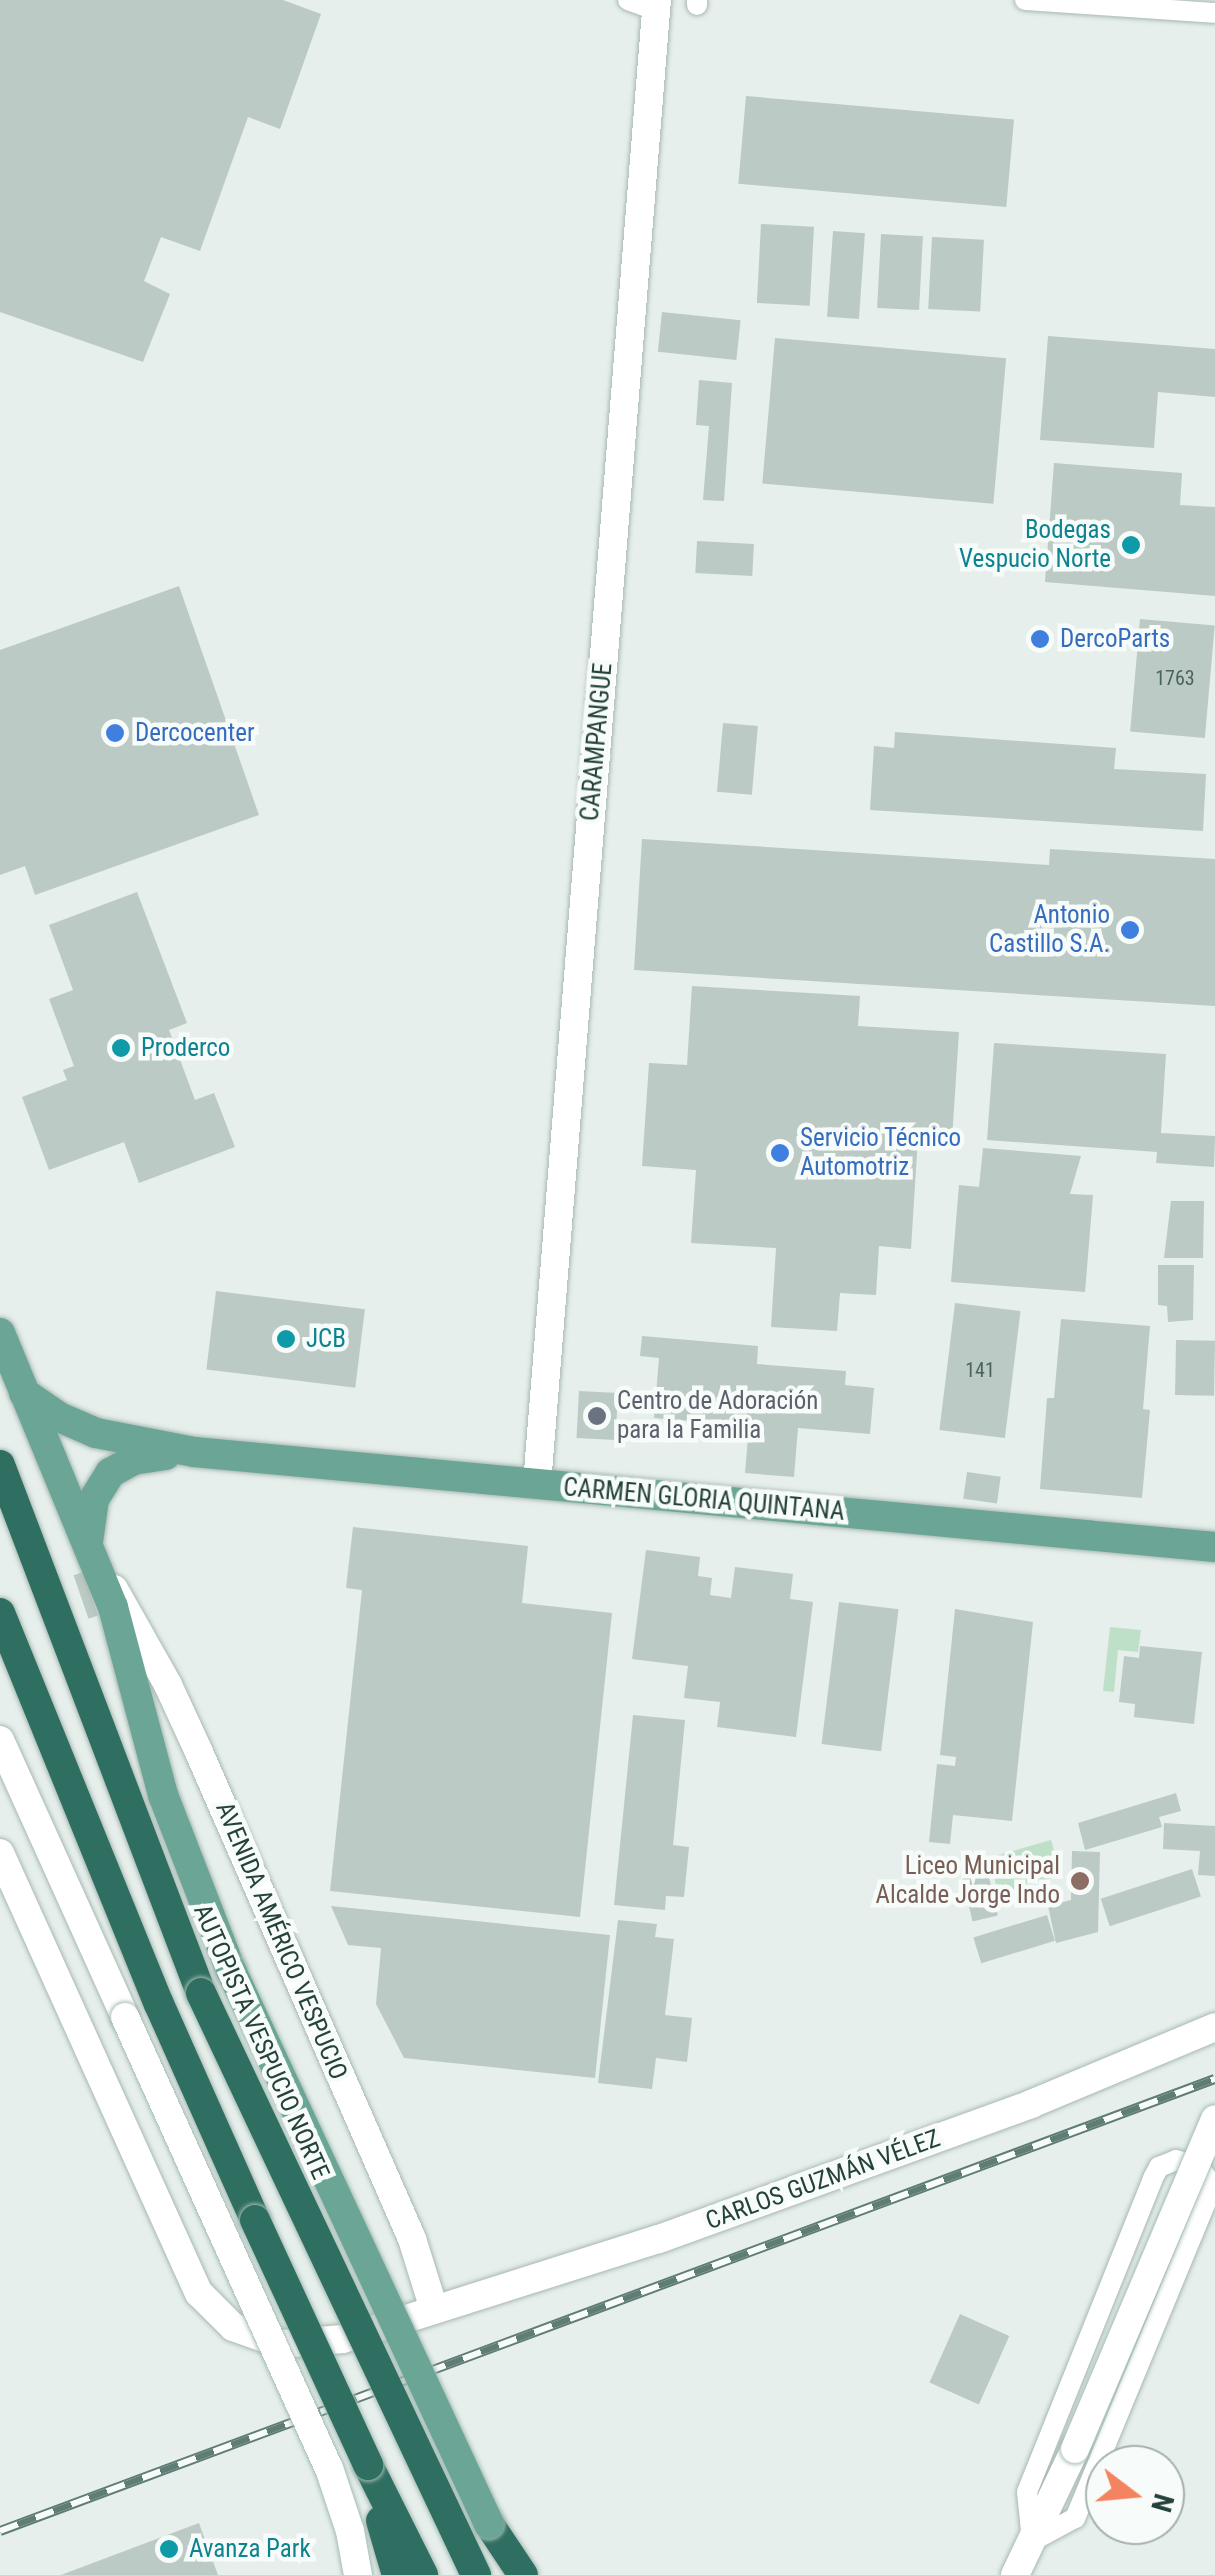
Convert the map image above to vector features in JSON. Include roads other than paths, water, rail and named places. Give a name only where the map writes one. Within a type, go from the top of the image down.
[{"type":"highway","name":"AUTOPISTA VESPUCIO NORTE","points":[[0,1464],[201,1993],[476,2575]]},
{"type":"highway","points":[[0,1613],[159,2004],[368,2465],[424,2575]]},
{"type":"highway","points":[[368,2465],[397,2575]]},
{"type":"highway","points":[[489,2524],[523,2575]]},
{"type":"main road","name":"AVENIDA AMÉRICO VESPUCIO","points":[[0,1333],[121,1633],[163,1795],[231,1970],[512,2575]]},
{"type":"main road","name":"CARMEN GLORIA QUINTANA","points":[[24,1393],[59,1417],[96,1433],[194,1452],[1215,1547]]},
{"type":"main road","name":"CARMEN GLORIA QUINTANA","points":[[88,1546],[94,1499],[110,1473],[133,1460],[194,1452]]},
{"type":"street","points":[[628,0],[657,5]]},
{"type":"street","points":[[1026,0],[1215,13]]},
{"type":"street","name":"CARAMPANGUE","points":[[537,1484],[657,5]]},
{"type":"street","name":"AVENIDA AMÉRICO VESPUCIO","points":[[88,1546],[168,1685],[198,1750],[412,2239],[434,2309]]},
{"type":"street","points":[[0,1740],[329,2468],[350,2531],[358,2575]]},
{"type":"street","points":[[0,1852],[193,2281],[212,2310],[256,2337],[304,2346],[343,2339],[434,2309]]},
{"type":"street","name":"CARLOS GUZMÁN VÉLEZ","points":[[434,2309],[735,2213],[1031,2104],[1212,2023]]},
{"type":"street","points":[[1014,2575],[1075,2449],[1215,2119]]},
{"type":"street","points":[[1176,2160],[1194,2162],[1208,2180],[1209,2195],[1075,2518],[1032,2541],[1027,2492],[1131,2228],[1159,2168],[1176,2160]]},
{"type":"railway","points":[[0,2531],[1215,2079]]},
{"type":"place","name":"Bodegas Vespucio Norte","points":[[1131,545]]},
{"type":"place","name":"DercoParts","points":[[1040,639]]},
{"type":"place","name":"Dercocenter","points":[[115,733]]},
{"type":"place","name":"Antonio Castillo S.A.","points":[[1130,930]]},
{"type":"place","name":"Proderco","points":[[121,1048]]},
{"type":"place","name":"Servicio Técnico Automotriz","points":[[780,1153]]},
{"type":"place","name":"JCB","points":[[286,1339]]},
{"type":"place","name":"Centro de Adoración para la Familia","points":[[597,1416]]},
{"type":"place","name":"Liceo Municipal Alcalde Jorge Indo","points":[[1080,1881]]},
{"type":"place","name":"Avanza Park","points":[[169,2549]]}]
